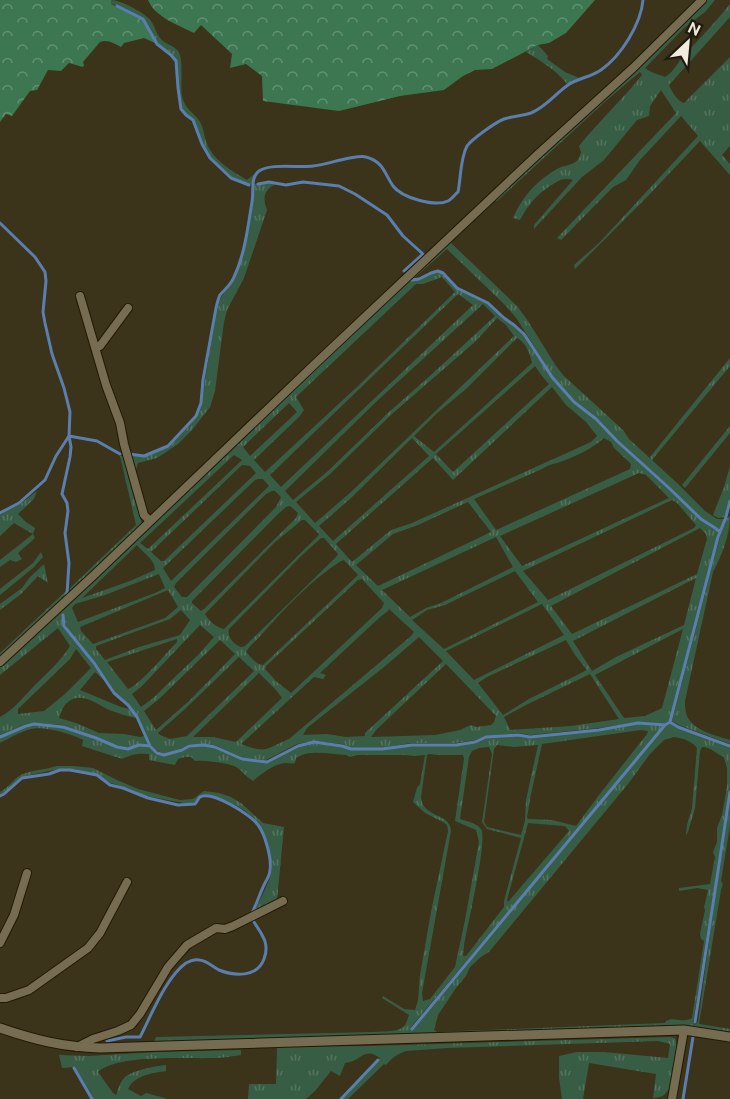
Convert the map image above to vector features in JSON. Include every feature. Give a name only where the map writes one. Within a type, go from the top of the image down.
[{"type":"street","points":[[0,662],[536,156],[633,68],[702,0]]},
{"type":"street","points":[[80,296],[106,385],[120,423],[144,515],[150,521]]},
{"type":"street","points":[[95,347],[100,346],[128,308]]},
{"type":"street","points":[[0,943],[14,915],[27,873]]},
{"type":"street","points":[[0,998],[28,990],[88,948],[100,933],[127,882]]},
{"type":"street","points":[[76,1047],[131,1024],[140,1014],[168,967],[195,939],[216,927],[225,929],[233,926],[283,900]]},
{"type":"street","points":[[0,1028],[28,1038],[76,1047],[150,1047],[684,1030],[730,1037]]},
{"type":"street","points":[[672,1099],[684,1030]]},
{"type":"green space","points":[[0,0],[111,0],[111,4],[142,19],[157,44],[144,38],[124,43],[121,47],[108,41],[100,42],[83,62],[83,67],[69,63],[61,71],[48,70],[37,90],[30,91],[12,116],[6,114],[0,122]]},
{"type":"green space","points":[[111,0],[144,14],[151,21],[161,39],[178,51],[181,60],[183,101],[201,124],[210,150],[224,165],[247,180],[258,171],[252,184],[231,178],[211,158],[194,120],[182,109],[176,61],[172,54],[158,44],[143,19],[111,4]]},
{"type":"green space","points":[[148,0],[595,0],[566,33],[492,69],[475,70],[444,90],[400,96],[339,111],[263,101],[262,76],[246,64],[230,68],[232,54],[201,25],[194,33],[174,24],[161,16]]},
{"type":"green space","points":[[705,0],[715,0],[645,68],[665,77],[730,4],[730,17],[669,85],[677,98],[684,103],[730,57],[730,146],[722,155],[730,164],[730,175],[700,141],[575,269],[574,265],[599,243],[698,136],[681,116],[640,160],[626,180],[613,187],[561,240],[557,238],[676,113],[661,90],[650,106],[649,116],[637,120],[604,160],[582,177],[534,229],[534,225],[573,180],[563,179],[555,183],[536,197],[520,220],[513,218],[526,196],[540,181],[555,170],[578,160],[581,152],[579,146],[642,75],[640,72],[497,201],[493,199]]},
{"type":"green space","points":[[538,45],[548,56],[547,59],[565,72],[579,78],[567,84],[543,62],[526,52]]},
{"type":"green space","points":[[278,183],[265,194],[267,210],[244,278],[227,310],[215,391],[210,407],[178,444],[157,458],[138,463],[135,473],[129,455],[144,457],[169,447],[197,417],[202,403],[217,308],[221,298],[234,281],[239,267],[251,218],[254,184]]},
{"type":"green space","points":[[449,241],[517,306],[563,375],[705,511],[717,519],[724,519],[720,531],[702,519],[596,419],[574,402],[553,377],[517,319],[447,249],[412,280],[420,280],[438,272],[443,274],[457,289],[488,304],[523,334],[552,378],[573,403],[595,420],[701,520],[719,532],[670,722],[665,724],[638,722],[530,735],[518,733],[486,736],[456,743],[411,743],[382,748],[351,748],[342,744],[314,741],[297,744],[266,760],[242,758],[215,745],[204,744],[189,744],[164,754],[151,745],[138,717],[129,704],[115,692],[69,631],[63,614],[63,626],[107,683],[95,672],[80,690],[130,709],[136,718],[112,711],[85,698],[79,698],[66,704],[59,718],[99,733],[144,736],[148,745],[139,744],[128,748],[63,725],[34,723],[0,735],[0,717],[19,702],[58,662],[70,646],[58,628],[0,675],[0,666]],"holes":[[[442,277],[455,292],[265,472],[254,460],[304,410],[296,397],[416,284],[423,284]],[[458,294],[473,305],[281,487],[270,475]],[[483,304],[495,316],[328,471],[293,500],[285,491],[376,402]],[[497,318],[506,325],[514,336],[351,492],[315,523],[296,502],[476,341]],[[517,338],[527,349],[532,363],[434,452],[414,436]],[[535,366],[549,384],[453,472],[436,454]],[[552,387],[566,405],[586,422],[597,436],[591,442],[412,523],[391,530],[352,562],[336,544],[433,458],[453,480]],[[289,403],[297,412],[250,456],[243,447]],[[412,438],[429,456],[333,541],[319,526]],[[604,438],[611,442],[614,448],[631,464],[630,469],[496,530],[474,499],[583,452]],[[234,455],[242,460],[148,549],[140,543]],[[242,465],[250,466],[256,473],[164,561],[151,552]],[[639,473],[646,475],[669,498],[522,566],[500,536]],[[263,479],[269,486],[171,581],[163,568],[255,480]],[[275,491],[281,497],[276,507],[187,597],[182,597],[174,587],[176,583],[266,494]],[[672,500],[696,525],[694,528],[548,600],[523,571]],[[468,502],[491,532],[378,586],[356,565],[393,534]],[[290,506],[298,513],[296,518],[201,611],[192,601],[278,514]],[[302,520],[305,520],[319,534],[224,629],[208,619],[205,614],[274,543]],[[700,528],[706,534],[707,539],[697,574],[572,634],[551,606]],[[496,537],[513,567],[410,617],[382,590]],[[321,538],[324,538],[338,554],[336,557],[245,646],[238,646],[230,637],[229,629],[301,556]],[[137,545],[151,559],[155,570],[82,598]],[[344,560],[358,575],[263,665],[258,664],[246,652],[299,595],[341,561]],[[515,571],[538,602],[444,649],[412,620],[427,610],[445,605]],[[159,574],[165,588],[78,622],[72,608],[75,604]],[[696,578],[684,625],[592,671],[573,641]],[[362,579],[384,603],[382,608],[291,693],[265,669],[266,666],[358,580]],[[168,590],[178,607],[165,618],[93,644],[80,627]],[[542,604],[564,635],[474,680],[446,651]],[[389,609],[414,632],[289,739],[266,749],[256,749],[241,744],[314,677],[323,679],[326,675],[320,673]],[[181,610],[190,620],[180,635],[105,660],[96,649],[96,646],[170,619]],[[200,625],[214,637],[152,699],[141,707],[132,694]],[[683,629],[662,708],[645,716],[624,718],[595,675]],[[419,637],[443,661],[365,733],[365,736],[346,737],[327,734],[303,735],[307,728]],[[177,639],[177,642],[146,675],[128,689],[107,662]],[[220,640],[235,654],[190,700],[156,730],[144,711]],[[566,640],[587,670],[529,699],[503,715],[478,683]],[[76,649],[91,668],[44,711],[18,714],[18,709],[70,659]],[[239,657],[254,671],[187,736],[170,739],[158,733]],[[446,664],[496,716],[491,725],[476,727],[471,725],[460,730],[435,735],[371,737]],[[259,673],[282,698],[236,742],[213,737],[193,737]],[[590,674],[619,719],[571,726],[510,730],[504,717]]]},
{"type":"green space","points":[[730,358],[730,366],[652,460],[650,457]]},
{"type":"green space","points":[[730,426],[730,433],[685,488],[682,485]]},
{"type":"green space","points":[[120,456],[123,456],[142,524],[70,593],[70,588],[136,525]]},
{"type":"green space","points":[[730,466],[730,498],[726,517],[718,518],[713,515]]},
{"type":"green space","points":[[37,491],[34,499],[18,514],[35,528],[33,534],[14,523],[0,536],[0,515]]},
{"type":"green space","points":[[730,516],[725,545],[713,572],[685,710],[690,721],[695,725],[706,732],[730,740],[730,744],[672,721],[720,536],[726,519]]},
{"type":"green space","points":[[33,534],[35,538],[18,553],[22,559],[16,562],[10,560],[0,567],[0,560]]},
{"type":"green space","points":[[41,552],[43,557],[33,568],[0,595],[0,589],[33,563]]},
{"type":"green space","points":[[44,564],[48,583],[38,576],[21,594],[0,610],[0,604],[22,588]]},
{"type":"green space","points":[[66,591],[66,596],[0,658],[0,653]]},
{"type":"green space","points":[[671,723],[678,728],[730,747],[730,786],[693,1023],[695,1025],[698,1022],[730,802],[730,826],[721,881],[723,884],[699,1024],[730,1029],[730,1034],[430,1036],[154,1042],[156,1037],[386,1031],[403,1028],[409,1015],[382,998],[383,996],[404,1009],[415,1010],[431,912],[448,831],[447,825],[425,813],[413,802],[420,784],[425,755],[350,757],[327,753],[307,754],[296,758],[295,763],[272,767],[253,781],[239,769],[226,764],[195,761],[191,757],[185,757],[178,759],[175,765],[149,760],[149,754],[135,754],[122,759],[82,746],[83,740],[65,733],[37,728],[19,733],[0,743],[0,738],[26,726],[34,725],[63,728],[117,748],[128,750],[139,746],[150,747],[156,753],[164,756],[189,747],[204,746],[215,748],[242,760],[267,762],[298,747],[314,743],[342,746],[351,750],[382,750],[412,745],[456,746],[475,743],[486,738],[518,735],[530,737],[638,724],[664,726],[631,766]],"holes":[[[641,730],[648,731],[576,826],[552,820],[527,818],[542,744]],[[674,737],[687,740],[697,748],[692,808],[686,835],[695,808],[702,747],[724,757],[727,768],[727,787],[717,828],[710,884],[679,888],[679,891],[697,888],[708,890],[700,934],[704,941],[692,1018],[673,1019],[665,1023],[437,1032],[434,1030],[438,1015],[470,967],[489,952],[628,784],[650,754],[664,740]],[[497,745],[514,747],[538,745],[521,835],[487,827],[484,822],[494,749]],[[489,747],[492,754],[482,822],[487,829],[521,838],[504,907],[466,956],[463,956],[482,849],[481,829],[471,822],[460,819],[469,757],[472,751]],[[427,755],[463,755],[455,821],[476,830],[479,842],[455,967],[430,999],[423,1001],[422,993],[451,831],[446,821],[426,809],[421,797]],[[629,768],[572,839],[411,1029],[411,1027]],[[528,823],[566,827],[569,831],[508,902]]]},
{"type":"green space","points":[[57,766],[93,768],[138,789],[180,800],[193,799],[204,791],[219,793],[241,803],[263,823],[284,827],[277,900],[254,912],[271,874],[267,843],[263,832],[252,817],[237,806],[219,798],[201,795],[190,804],[145,796],[108,782],[98,774],[73,769],[59,769],[25,776],[0,794],[23,774]]},
{"type":"green space","points":[[675,1038],[676,1044],[674,1070],[669,1089],[656,1098],[653,1098],[656,1074],[589,1063],[583,1099],[562,1099],[559,1056],[577,1052],[604,1052],[668,1058],[670,1044],[658,1041],[406,1051],[395,1056],[386,1065],[384,1064],[348,1099],[343,1099],[380,1058],[366,1054],[345,1063],[340,1076],[331,1071],[306,1099],[248,1099],[249,1084],[276,1084],[277,1047]]},
{"type":"green space","points":[[241,1050],[241,1055],[220,1058],[170,1058],[120,1062],[98,1072],[116,1095],[121,1082],[128,1075],[166,1065],[166,1071],[139,1078],[128,1089],[141,1096],[146,1093],[168,1099],[93,1099],[75,1067],[62,1068],[59,1055],[89,1056]]},
{"type":"waterway","points":[[129,454],[144,456],[168,446],[196,416],[201,403],[217,303],[220,295],[233,280],[241,259],[253,198],[253,181],[259,171],[277,166],[313,166],[362,156],[377,162],[393,186],[411,198],[435,203],[448,201],[458,192],[463,157],[467,146],[500,121],[536,110],[568,85],[597,72],[608,64],[629,39],[643,0]]},
{"type":"waterway","points":[[117,6],[143,19],[157,44],[176,61],[181,109],[193,120],[210,158],[231,178],[249,185]]},
{"type":"waterway","points":[[258,184],[269,182],[286,185],[303,182],[339,186],[355,194],[387,215],[403,236],[423,254],[404,271]]},
{"type":"waterway","points":[[0,223],[35,257],[45,272],[43,312],[52,354],[70,412],[71,447],[62,494],[68,511],[65,533],[69,563],[67,594]]},
{"type":"waterway","points":[[412,280],[438,271],[443,273],[457,288],[488,303],[524,334],[552,377],[574,402],[596,419],[701,519],[720,532]]},
{"type":"waterway","points":[[0,513],[19,503],[45,480],[56,456],[69,436],[97,441],[120,454]]},
{"type":"waterway","points":[[412,1029],[665,725],[670,722],[718,537],[730,501]]},
{"type":"waterway","points":[[63,615],[64,626],[94,663],[114,693],[128,705],[137,717],[150,746]]},
{"type":"waterway","points":[[670,722],[730,746]]},
{"type":"waterway","points":[[0,737],[34,724],[63,727],[117,747],[128,749],[139,745],[150,746],[157,753],[164,755],[189,746],[204,745],[215,747],[242,759],[267,762],[298,746],[314,742],[351,749],[382,749],[412,745],[456,745],[475,742],[486,737],[518,735],[530,737],[599,730],[638,723],[665,725]]},
{"type":"waterway","points":[[0,796],[22,778],[70,770],[97,775],[110,785],[178,805],[195,804],[200,797],[206,796],[222,800],[240,810],[258,825],[267,847],[270,874],[252,913]]},
{"type":"waterway","points":[[695,1022],[730,792]]},
{"type":"waterway","points":[[107,1041],[140,1037],[166,987],[179,969],[188,962],[202,960],[219,970],[238,974],[256,970],[264,959],[266,948],[264,939],[254,922]]},
{"type":"waterway","points":[[683,1099],[693,1037]]},
{"type":"waterway","points":[[341,1099],[378,1060]]},
{"type":"waterway","points":[[74,1068],[92,1099]]}]
